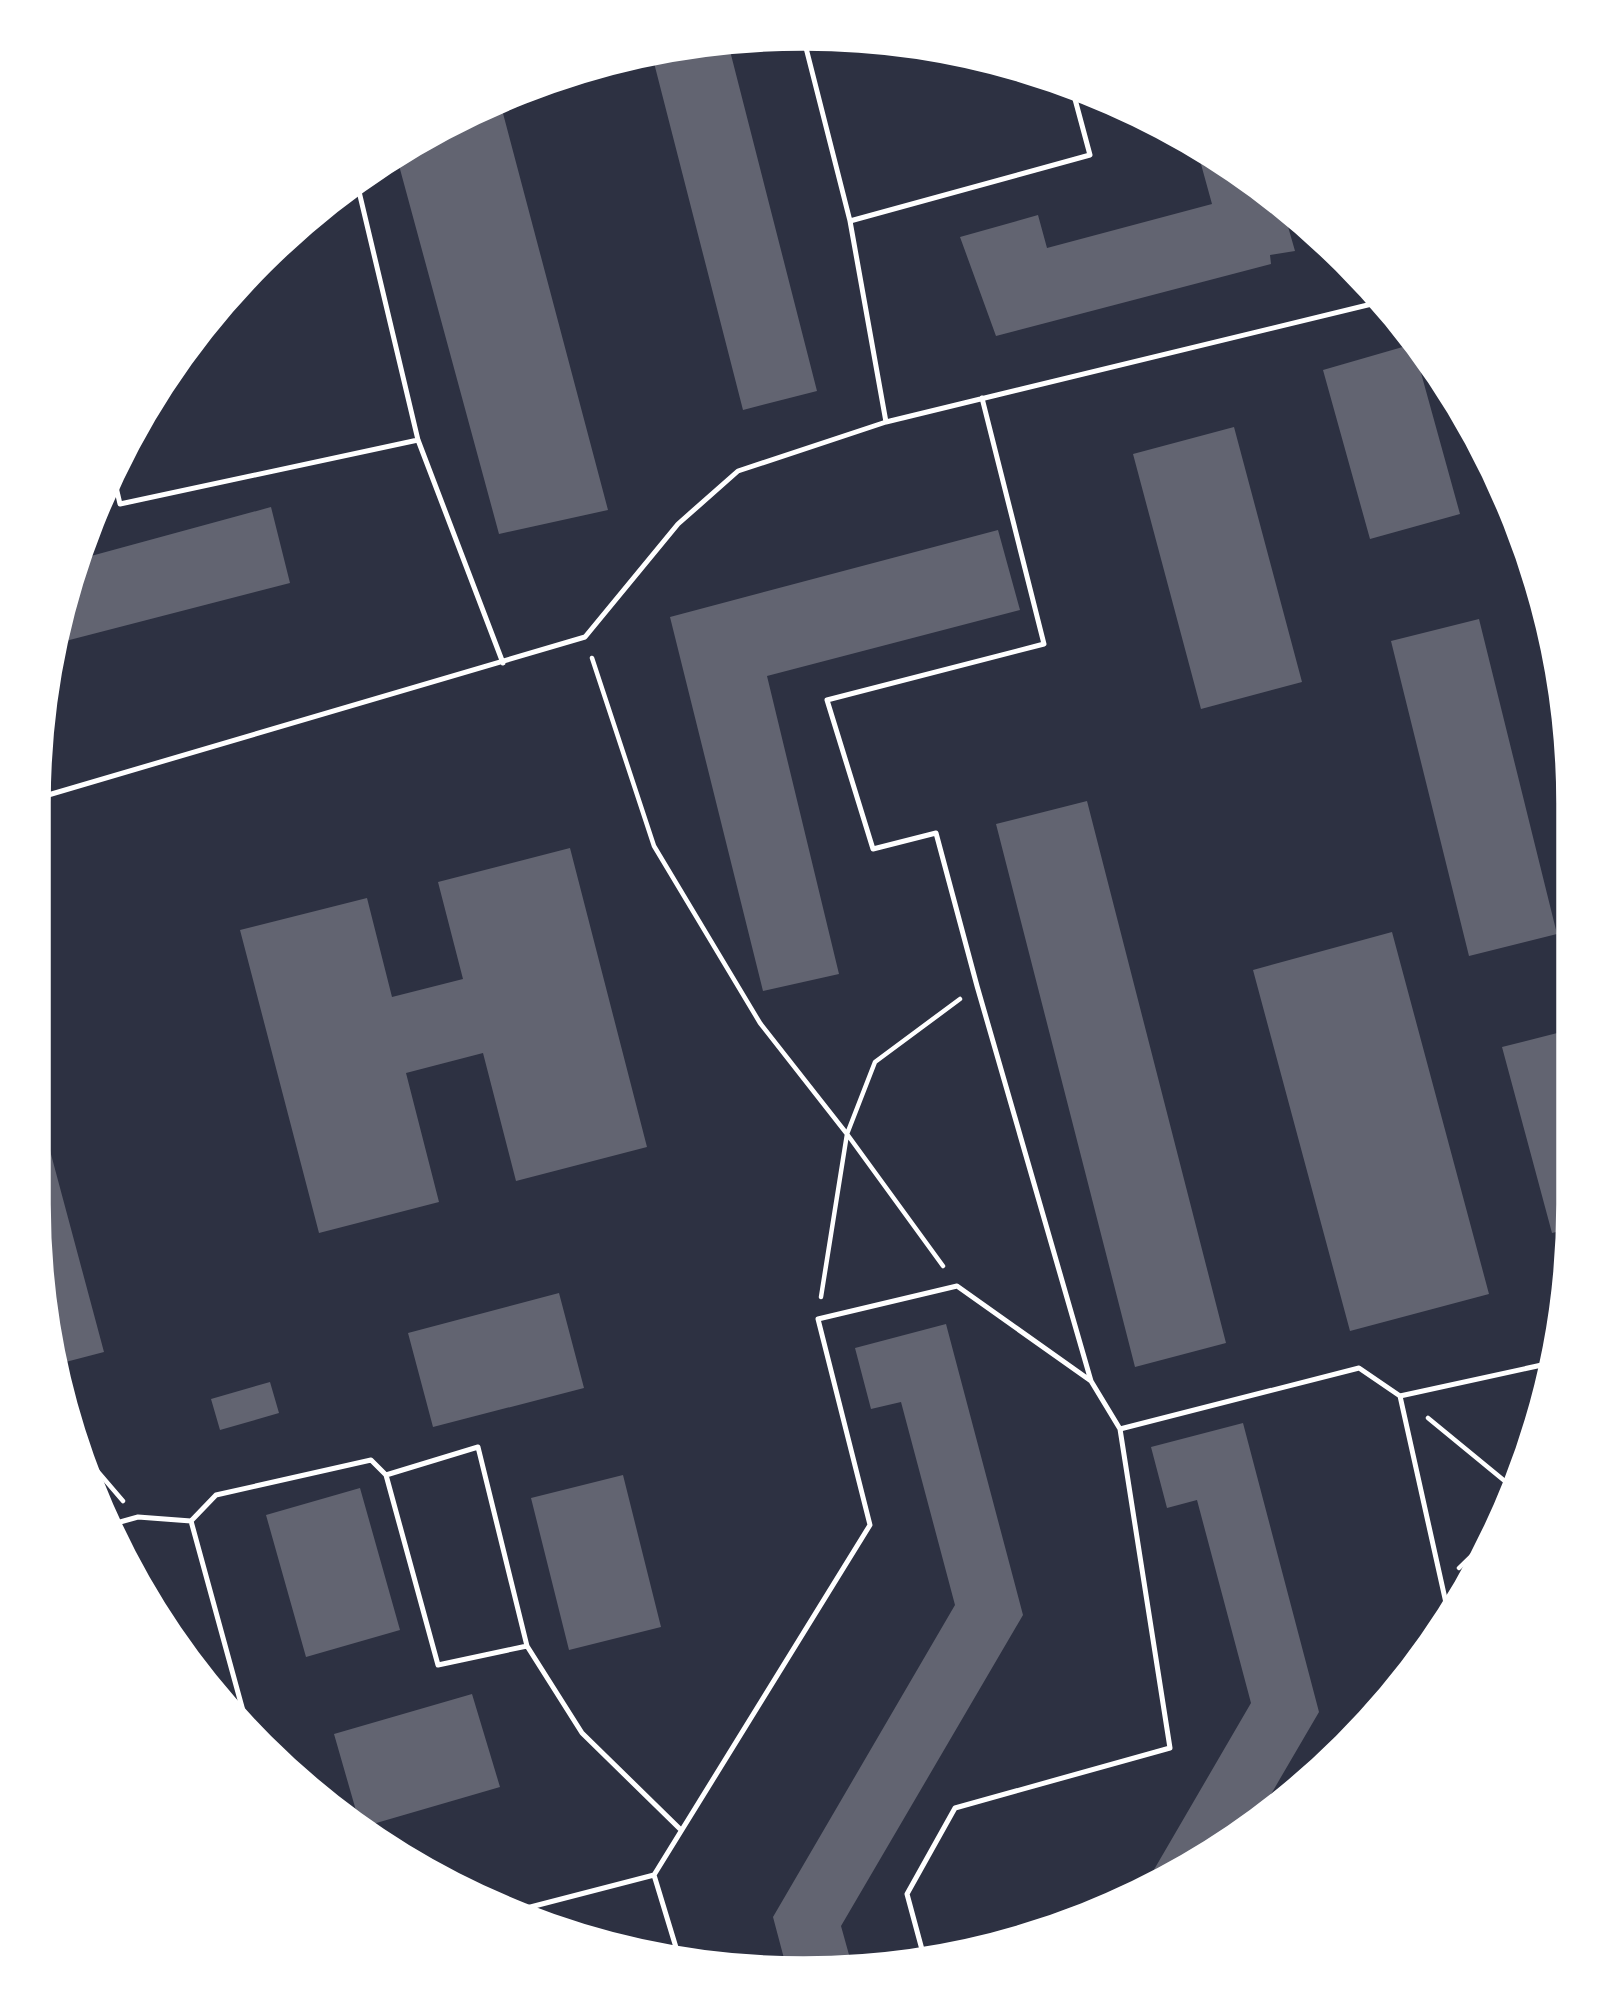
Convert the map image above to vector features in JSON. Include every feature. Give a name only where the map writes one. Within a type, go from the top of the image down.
[{"type":"lane","points":[[806,49],[850,221],[886,422]]},
{"type":"lane","points":[[850,221],[1090,155],[1075,100]]},
{"type":"lane","points":[[360,194],[418,440],[503,663]]},
{"type":"lane","points":[[49,794],[585,637],[678,524],[738,471],[886,422],[1370,305]]},
{"type":"lane","points":[[922,1949],[908,1894],[955,1808],[1170,1748],[1120,1429],[1091,1381],[977,986],[936,833],[873,849],[827,700],[1044,644],[982,398]]},
{"type":"lane","points":[[117,491],[120,504],[418,440]]},
{"type":"lane","points":[[531,1907],[654,1875],[870,1525],[818,1318],[957,1286],[1091,1381]]},
{"type":"lane","points":[[1400,1396],[1540,1365]]},
{"type":"lane","points":[[1120,1429],[1359,1368],[1400,1396],[1445,1600]]},
{"type":"lane","points":[[386,1475],[478,1447],[527,1646],[582,1734],[680,1829]]},
{"type":"lane","points":[[191,1521],[216,1495],[371,1460],[386,1475],[438,1665],[527,1646]]},
{"type":"lane","points":[[120,1522],[138,1517],[191,1521]]},
{"type":"lane","points":[[191,1521],[242,1707]]},
{"type":"lane","points":[[654,1875],[676,1947]]},
{"type":"path","points":[[585,637],[654,846],[760,1023],[847,1134],[957,1286]]},
{"type":"path","points":[[818,1318],[847,1134],[874,1062],[977,986]]},
{"type":"path","points":[[1400,1396],[1505,1481]]},
{"type":"path","points":[[99,1474],[138,1517]]},
{"type":"path","points":[[1442,1584],[1469,1558]]},
{"type":"building","points":[[731,53],[817,391],[743,410],[654,63]]},
{"type":"building","points":[[503,112],[608,510],[499,534],[399,167],[426,150]]},
{"type":"building","points":[[1200,162],[1288,225],[1295,251],[1270,255],[1271,264],[996,336],[960,237],[1038,215],[1047,248],[1212,204]]},
{"type":"building","points":[[1404,347],[1420,369],[1460,514],[1370,539],[1323,370]]},
{"type":"building","points":[[1234,427],[1302,682],[1201,709],[1133,454]]},
{"type":"building","points":[[271,507],[290,583],[67,641],[91,556]]},
{"type":"building","points":[[998,530],[1020,610],[767,676],[839,974],[763,991],[670,617]]},
{"type":"building","points":[[1479,619],[1557,934],[1469,956],[1391,641]]},
{"type":"building","points":[[1087,801],[1226,1343],[1135,1367],[996,824]]},
{"type":"building","points":[[570,848],[647,1147],[516,1181],[483,1053],[406,1073],[439,1202],[319,1233],[240,930],[367,898],[392,997],[463,979],[438,882]]},
{"type":"building","points":[[1392,932],[1489,1294],[1350,1331],[1253,970]]},
{"type":"building","points":[[1558,1033],[1557,1232],[1552,1233],[1502,1047]]},
{"type":"building","points":[[49,1147],[104,1352],[66,1362],[55,1302],[51,1253]]},
{"type":"building","points":[[559,1293],[584,1388],[433,1427],[408,1333]]},
{"type":"building","points":[[946,1324],[1023,1615],[841,1926],[849,1956],[784,1957],[773,1917],[955,1605],[901,1402],[871,1409],[855,1348]]},
{"type":"building","points":[[270,1382],[279,1413],[220,1430],[211,1399]]},
{"type":"building","points":[[1243,1423],[1319,1712],[1270,1797],[1223,1831],[1153,1872],[1251,1703],[1197,1500],[1167,1508],[1151,1447]]},
{"type":"building","points":[[623,1475],[661,1627],[569,1650],[531,1498]]},
{"type":"building","points":[[360,1488],[400,1630],[306,1657],[266,1515]]},
{"type":"building","points":[[472,1694],[500,1787],[374,1824],[356,1811],[334,1734]]}]
